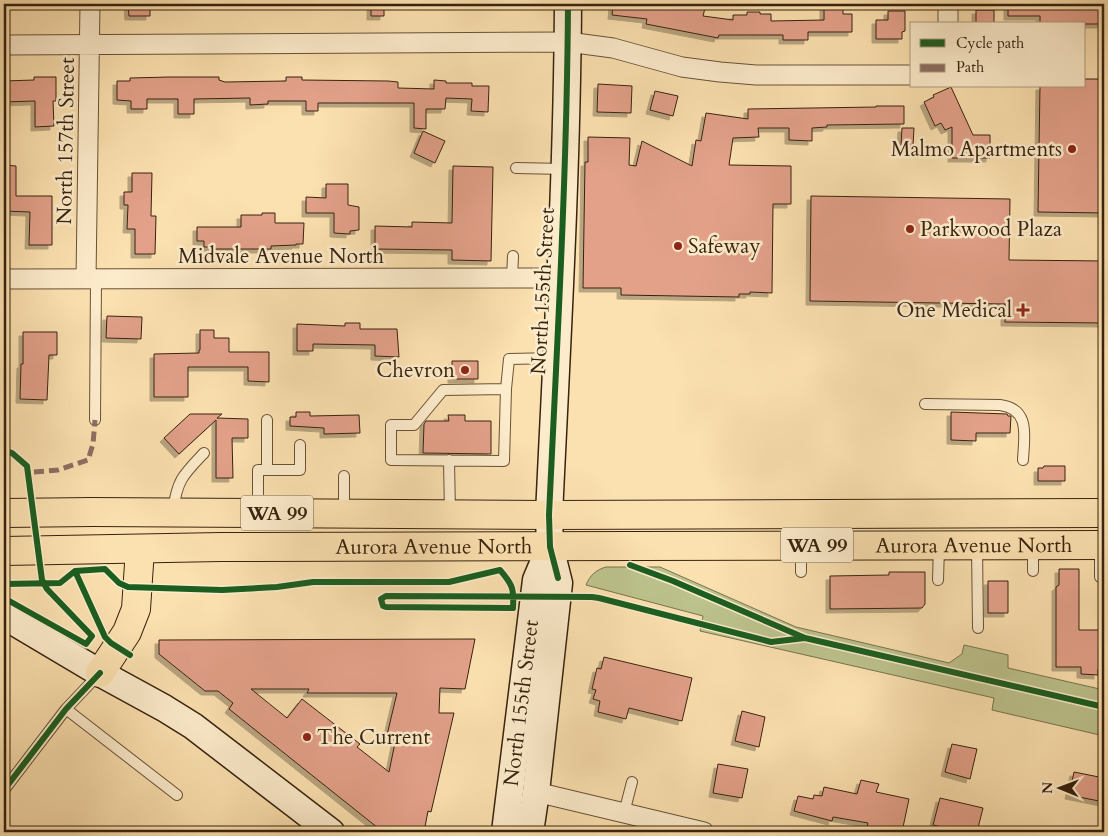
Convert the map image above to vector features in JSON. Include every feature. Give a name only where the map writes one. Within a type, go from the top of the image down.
[{"type":"highway","name":"Aurora Avenue North","points":[[4,513],[173,512],[549,515],[1104,513]]},
{"type":"highway","name":"Aurora Avenue North","points":[[4,551],[801,545],[977,546],[1033,558],[1102,545]]},
{"type":"highway","points":[[100,673],[127,632],[136,609],[140,549]]},
{"type":"street","name":"North 157th Street","points":[[90,4],[91,279]]},
{"type":"street","name":"North 155th Street","points":[[530,832],[560,583],[550,547],[549,515],[559,278],[563,231],[568,4]]},
{"type":"street","points":[[948,4],[948,22]]},
{"type":"street","points":[[4,46],[568,42],[613,48],[682,67],[720,72],[756,75],[910,75]]},
{"type":"street","name":"Midvale Avenue North","points":[[4,279],[559,278]]},
{"type":"street","name":"North 155th Street","points":[[505,832],[536,580],[550,547]]},
{"type":"street","points":[[4,616],[193,726],[331,832]]},
{"type":"street","points":[[536,792],[704,832]]},
{"type":"lane","points":[[516,168],[565,169]]},
{"type":"lane","points":[[512,278],[513,256]]},
{"type":"lane","points":[[91,279],[95,420]]},
{"type":"lane","points":[[506,389],[443,390],[414,425],[391,425],[391,460],[504,461],[506,389],[509,359],[556,358]]},
{"type":"lane","points":[[925,404],[1010,406],[1020,414],[1024,427],[1023,460]]},
{"type":"lane","points":[[267,420],[267,470]]},
{"type":"lane","points":[[258,513],[258,470],[300,470],[300,446]]},
{"type":"lane","points":[[173,512],[176,490],[184,473],[204,453]]},
{"type":"lane","points":[[449,460],[450,514]]},
{"type":"lane","points":[[344,476],[344,514]]},
{"type":"lane","points":[[801,545],[801,572]]},
{"type":"lane","points":[[1100,577],[1102,545]]},
{"type":"lane","points":[[938,580],[939,546]]},
{"type":"lane","points":[[977,546],[978,628]]},
{"type":"lane","points":[[4,790],[66,709],[100,673]]},
{"type":"lane","points":[[66,709],[177,796]]},
{"type":"lane","points":[[624,813],[632,782]]},
{"type":"green space","points":[[606,567],[660,567],[796,627],[949,663],[962,654],[964,645],[1008,655],[1008,668],[1104,690],[1104,736],[992,710],[994,698],[700,631],[703,616],[586,585],[594,573]]},
{"type":"building","points":[[128,4],[150,4],[150,16],[129,16]]},
{"type":"building","points":[[371,4],[384,4],[384,16],[371,16]]},
{"type":"building","points":[[613,4],[706,4],[703,16],[733,20],[733,15],[747,15],[747,12],[760,12],[760,14],[771,14],[771,21],[824,20],[824,4],[843,4],[843,14],[852,14],[852,32],[808,32],[808,40],[783,40],[783,35],[719,35],[718,38],[646,24],[647,19],[612,15]]},
{"type":"building","points":[[1008,4],[1104,4],[1104,24],[1040,22],[1040,16],[1008,16]]},
{"type":"building","points":[[976,10],[994,10],[994,22],[976,22]]},
{"type":"building","points":[[888,11],[905,11],[905,31],[902,32],[902,39],[876,39],[876,20],[888,20]]},
{"type":"building","points":[[34,77],[56,77],[56,101],[53,101],[54,126],[35,127],[35,101],[4,102],[4,81],[34,80]]},
{"type":"building","points":[[219,77],[219,80],[225,82],[286,81],[286,77],[302,77],[302,80],[388,81],[398,82],[398,88],[434,89],[434,80],[446,81],[446,83],[472,83],[472,86],[489,86],[488,112],[471,111],[472,99],[446,98],[445,109],[426,109],[426,129],[414,128],[414,103],[318,103],[318,111],[306,111],[306,101],[268,101],[268,104],[250,105],[250,98],[194,99],[194,114],[178,114],[178,99],[147,99],[147,109],[131,109],[131,101],[117,100],[117,81],[130,81],[130,78]]},
{"type":"building","name":"Malmo Apartments","points":[[1086,79],[1104,79],[1104,213],[1038,212],[1040,88],[1086,88]]},
{"type":"building","points":[[598,84],[632,86],[631,113],[597,112]]},
{"type":"building","points":[[951,88],[973,135],[990,135],[990,158],[952,158],[952,127],[945,130],[941,123],[935,126],[924,102],[934,97],[933,95]]},
{"type":"building","points":[[655,91],[678,96],[673,116],[650,110]]},
{"type":"building","name":"Safeway","points":[[904,106],[904,124],[827,125],[827,127],[812,128],[812,141],[789,140],[789,128],[758,128],[759,137],[733,138],[729,165],[791,166],[791,204],[773,204],[772,293],[750,292],[750,294],[739,294],[739,297],[621,295],[621,288],[583,288],[585,162],[588,162],[588,137],[630,138],[629,165],[636,166],[642,141],[692,166],[696,140],[701,141],[706,113],[748,119],[748,109]]},
{"type":"building","points":[[902,128],[914,128],[913,146],[901,145]]},
{"type":"building","points":[[423,131],[445,141],[435,163],[414,153]]},
{"type":"building","points":[[5,165],[16,166],[16,196],[52,196],[52,245],[29,245],[30,212],[4,211]]},
{"type":"building","points":[[453,166],[493,167],[491,261],[452,260],[452,250],[375,249],[375,226],[412,227],[412,222],[452,223]]},
{"type":"building","points":[[132,173],[152,173],[151,216],[156,216],[155,254],[135,254],[135,229],[127,229],[128,205],[124,205],[124,192],[132,192]]},
{"type":"building","points":[[326,184],[348,184],[348,205],[359,207],[359,230],[350,231],[350,234],[334,233],[334,213],[306,213],[306,197],[326,198]]},
{"type":"building","name":"Parkwood Plaza","points":[[811,196],[1010,199],[1009,260],[1104,261],[1104,323],[1005,322],[1005,304],[810,301]]},
{"type":"building","points":[[262,213],[275,213],[275,223],[304,223],[303,244],[271,246],[271,249],[211,249],[211,247],[204,247],[204,241],[197,241],[197,227],[241,227],[241,215],[262,215]]},
{"type":"building","points":[[107,316],[142,317],[141,339],[106,338]]},
{"type":"building","points":[[345,323],[360,323],[360,329],[397,329],[399,357],[375,356],[375,345],[313,344],[313,351],[297,351],[297,324],[345,326]]},
{"type":"building","points":[[200,330],[214,330],[214,338],[229,338],[229,352],[269,352],[269,382],[248,381],[248,367],[188,367],[188,397],[154,397],[154,354],[199,353]]},
{"type":"building","points":[[23,332],[57,332],[57,355],[49,355],[47,400],[20,399]]},
{"type":"building","name":"Chevron","points":[[452,361],[478,361],[478,379],[452,379]]},
{"type":"building","points":[[296,412],[310,412],[310,416],[359,415],[360,433],[324,434],[324,428],[290,426],[290,417],[296,417]]},
{"type":"building","points":[[951,412],[1007,414],[1011,416],[1010,433],[976,433],[976,441],[951,440]]},
{"type":"building","points":[[190,414],[222,414],[217,418],[248,419],[248,438],[232,438],[233,478],[216,478],[216,420],[179,454],[164,438]]},
{"type":"building","name":"Chevron","points":[[448,415],[465,415],[465,421],[491,421],[491,454],[423,453],[424,424],[426,421],[449,421]]},
{"type":"building","points":[[1044,466],[1065,466],[1065,481],[1038,481],[1038,468],[1043,468]]},
{"type":"building","points":[[1059,569],[1079,569],[1079,630],[1104,630],[1104,669],[1098,669],[1098,675],[1081,674],[1081,667],[1056,667],[1056,587],[1059,585]]},
{"type":"building","points":[[889,572],[925,572],[925,604],[922,608],[830,609],[830,576],[889,575]]},
{"type":"building","points":[[988,581],[1008,581],[1008,613],[988,613]]},
{"type":"building","name":"The Current","points":[[475,639],[465,689],[440,688],[439,713],[454,713],[431,812],[428,811],[424,832],[383,832],[229,709],[233,703],[218,691],[205,691],[159,654],[159,640]],"holes":[[[251,689],[309,689],[307,693],[397,693],[387,735],[396,738],[389,772],[357,747],[360,744],[302,699],[287,718]]]},
{"type":"building","points":[[604,657],[692,678],[682,721],[629,708],[626,719],[598,712],[600,701],[593,699],[596,690],[592,689],[597,668],[601,669]]},
{"type":"building","points":[[742,711],[765,717],[759,747],[735,741]]},
{"type":"building","points":[[952,744],[977,749],[970,779],[945,772]]},
{"type":"building","points":[[718,764],[748,769],[742,798],[713,793]]},
{"type":"building","points":[[1074,772],[1104,778],[1104,802],[1069,795]]},
{"type":"building","points":[[861,780],[879,784],[876,792],[909,799],[902,832],[866,832],[868,823],[833,817],[832,821],[794,811],[798,796],[813,799],[814,795],[822,796],[824,787],[857,794]]},
{"type":"building","points":[[940,798],[983,808],[977,832],[956,832],[956,830],[933,825]]},
{"type":"marked path","points":[[34,472],[58,470],[88,460],[93,444],[95,420]]},
{"type":"cycle path","points":[[558,578],[550,547],[549,515],[564,196],[568,4]]},
{"type":"cycle path","points":[[4,450],[12,453],[27,466],[42,580],[47,589],[92,636],[86,644],[4,598]]},
{"type":"cycle path","points":[[630,565],[673,581],[805,638]]},
{"type":"cycle path","points":[[4,584],[60,583],[75,571],[105,569],[119,583],[128,587],[222,590],[277,587],[313,582],[449,582],[500,570],[512,588],[513,596],[513,602],[513,608],[386,607],[383,606],[381,599],[386,596],[592,597],[599,598],[771,642],[805,638],[1104,707]]},
{"type":"cycle path","points":[[75,571],[105,637],[130,655]]},
{"type":"cycle path","points":[[4,790],[66,709],[100,673]]},
{"type":"place","name":"Malmo Apartments","points":[[1072,149]]},
{"type":"place","name":"Parkwood Plaza","points":[[910,229]]},
{"type":"place","name":"Safeway","points":[[678,246]]},
{"type":"place","name":"One Medical","points":[[1023,310]]},
{"type":"place","name":"Chevron","points":[[465,370]]},
{"type":"place","name":"The Current","points":[[307,737]]}]
